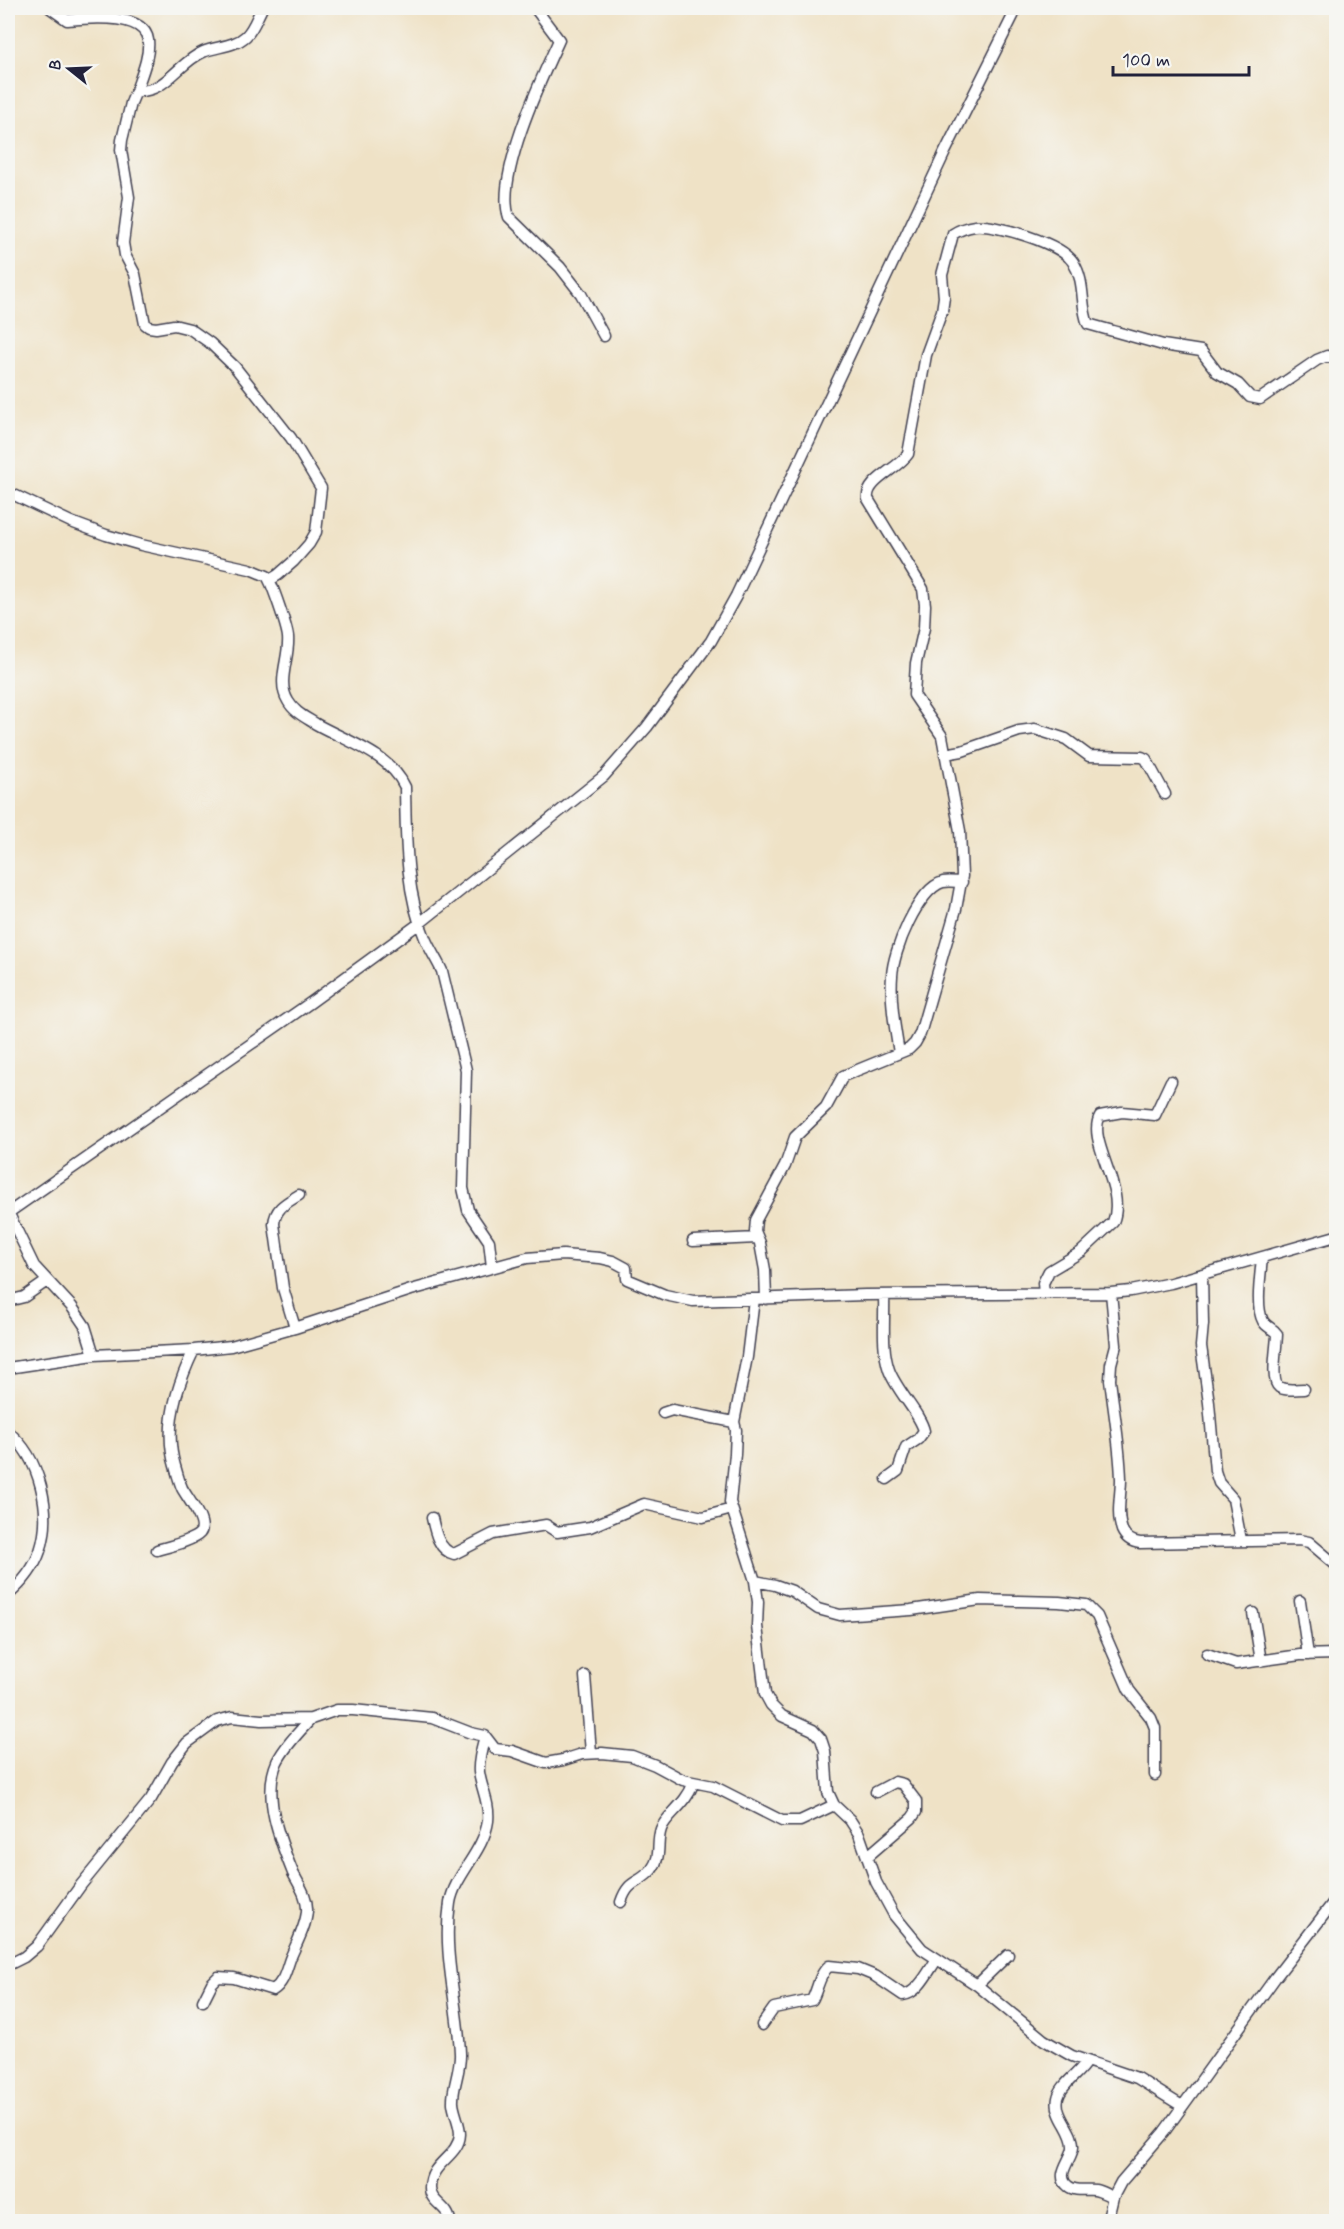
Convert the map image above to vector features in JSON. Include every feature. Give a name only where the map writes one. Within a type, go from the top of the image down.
[{"type":"street","points":[[50,8],[67,20],[88,18],[136,24],[142,28],[148,39],[148,50],[131,103],[121,150],[129,197],[123,243],[124,255],[135,274],[145,324],[149,327],[174,325],[190,329],[210,343],[235,367],[291,438],[321,488],[316,532],[294,561],[270,580]]},
{"type":"street","points":[[136,91],[147,90],[165,82],[202,52],[237,42],[245,37],[262,8]]},
{"type":"street","points":[[535,8],[559,40],[536,88],[520,134],[506,191],[506,207],[509,217],[560,267],[581,294],[604,336]]},
{"type":"street","points":[[94,1355],[85,1326],[72,1307],[34,1266],[8,1212],[310,1003],[420,923],[604,776],[647,727],[711,641],[741,585],[945,152],[1016,10]]},
{"type":"street","points":[[1182,2106],[1137,2078],[1072,2056],[1044,2040],[977,1985],[937,1959],[913,1939],[894,1915],[876,1882],[859,1834],[850,1820],[834,1805],[828,1792],[825,1751],[821,1739],[813,1730],[782,1716],[771,1705],[765,1694],[757,1626],[758,1602],[755,1581],[729,1502],[735,1455],[734,1422],[765,1270],[755,1231],[756,1220],[785,1166],[795,1137],[826,1107],[843,1076],[909,1049],[915,1043],[920,1034],[945,951],[962,882],[960,831],[942,736],[914,695],[916,663],[924,628],[925,605],[922,589],[867,494],[870,486],[898,465],[908,454],[926,355],[942,311],[944,297],[942,275],[953,234],[976,226],[1001,229],[1025,236],[1064,253],[1071,259],[1081,279],[1088,324],[1163,345],[1201,351],[1217,372],[1238,384],[1250,397],[1260,399],[1317,360],[1327,356],[1336,359]]},
{"type":"street","points":[[8,492],[71,522],[106,534],[138,544],[262,573],[270,580],[284,617],[288,638],[284,690],[288,700],[298,713],[380,759],[395,771],[405,787],[409,872],[426,941],[442,971],[466,1070],[463,1188],[468,1210],[489,1241],[492,1267]]},
{"type":"street","points":[[945,754],[1019,731],[1035,729],[1066,739],[1089,756],[1142,757],[1146,759],[1165,794]]},
{"type":"street","points":[[899,1053],[893,1010],[892,977],[901,943],[911,917],[927,893],[943,882],[962,882]]},
{"type":"street","points":[[1044,1294],[1043,1283],[1049,1271],[1081,1252],[1113,1222],[1116,1215],[1112,1178],[1096,1127],[1100,1116],[1122,1112],[1155,1115],[1171,1081]]},
{"type":"street","points":[[295,1329],[283,1288],[274,1224],[279,1208],[298,1195]]},
{"type":"street","points":[[8,1368],[94,1355],[231,1346],[295,1329],[411,1290],[527,1258],[554,1256],[600,1258],[613,1261],[626,1268],[627,1279],[665,1295],[693,1301],[884,1295],[1111,1293],[1131,1291],[1202,1274],[1336,1236]]},
{"type":"street","points":[[693,1241],[757,1238]]},
{"type":"street","points":[[1262,1257],[1260,1311],[1262,1320],[1277,1334],[1274,1372],[1276,1383],[1278,1387],[1286,1389],[1304,1389]]},
{"type":"street","points":[[1202,1274],[1201,1346],[1215,1471],[1219,1483],[1233,1499],[1240,1539]]},
{"type":"street","points":[[8,1301],[24,1297],[47,1281]]},
{"type":"street","points":[[1111,1293],[1116,1345],[1110,1380],[1120,1478],[1120,1520],[1127,1538],[1132,1542],[1140,1543],[1240,1539],[1299,1540],[1309,1542],[1336,1565]]},
{"type":"street","points":[[884,1295],[886,1356],[889,1371],[924,1431],[918,1439],[906,1447],[898,1471],[887,1479]]},
{"type":"street","points":[[157,1550],[193,1537],[201,1530],[201,1521],[182,1487],[174,1462],[172,1432],[172,1407],[183,1372],[194,1350]]},
{"type":"street","points":[[663,1413],[672,1410],[734,1422]]},
{"type":"street","points":[[8,1432],[21,1443],[34,1465],[41,1489],[44,1530],[40,1551],[33,1567],[23,1582],[8,1595]]},
{"type":"street","points":[[432,1518],[441,1545],[450,1554],[454,1554],[493,1534],[546,1525],[557,1532],[590,1527],[644,1504],[703,1517],[732,1509]]},
{"type":"street","points":[[755,1581],[792,1591],[818,1609],[840,1615],[900,1611],[980,1600],[1086,1605],[1096,1616],[1129,1690],[1151,1718],[1155,1728],[1155,1775]]},
{"type":"street","points":[[1300,1601],[1308,1655]]},
{"type":"street","points":[[1253,1613],[1261,1661]]},
{"type":"street","points":[[1207,1654],[1236,1664],[1336,1654]]},
{"type":"street","points":[[585,1676],[591,1753]]},
{"type":"street","points":[[8,1965],[24,1957],[37,1946],[81,1885],[151,1799],[172,1762],[187,1743],[217,1721],[232,1717],[261,1720],[311,1719],[337,1710],[372,1711],[432,1718],[485,1736],[495,1749],[512,1751],[546,1763],[591,1753],[632,1756],[693,1784],[713,1786],[783,1821],[800,1821],[834,1805]]},
{"type":"street","points":[[203,2001],[212,1983],[218,1977],[234,1978],[273,1990],[280,1985],[285,1973],[307,1911],[305,1896],[293,1873],[277,1826],[271,1789],[277,1762],[289,1743],[311,1719]]},
{"type":"street","points":[[450,2222],[447,2210],[432,2197],[430,2190],[435,2169],[459,2143],[460,2132],[453,2101],[460,2057],[450,1966],[450,1902],[455,1887],[486,1832],[488,1816],[486,1797],[479,1774],[485,1736]]},
{"type":"street","points":[[868,1857],[912,1818],[917,1808],[916,1801],[901,1783],[894,1782],[876,1792]]},
{"type":"street","points":[[621,1902],[628,1886],[651,1870],[659,1855],[662,1827],[684,1803],[693,1784]]},
{"type":"street","points":[[1108,2217],[1112,2199],[1121,2182],[1164,2132],[1275,1978],[1336,1899]]},
{"type":"street","points":[[977,1985],[1008,1956]]},
{"type":"street","points":[[762,2025],[774,2008],[812,2000],[819,1989],[824,1970],[829,1966],[858,1970],[875,1976],[903,1995],[909,1995],[916,1989],[937,1959]]},
{"type":"street","points":[[1086,2061],[1081,2070],[1061,2091],[1058,2099],[1060,2114],[1073,2141],[1073,2150],[1063,2170],[1064,2180],[1068,2186],[1095,2190],[1112,2199]]}]
